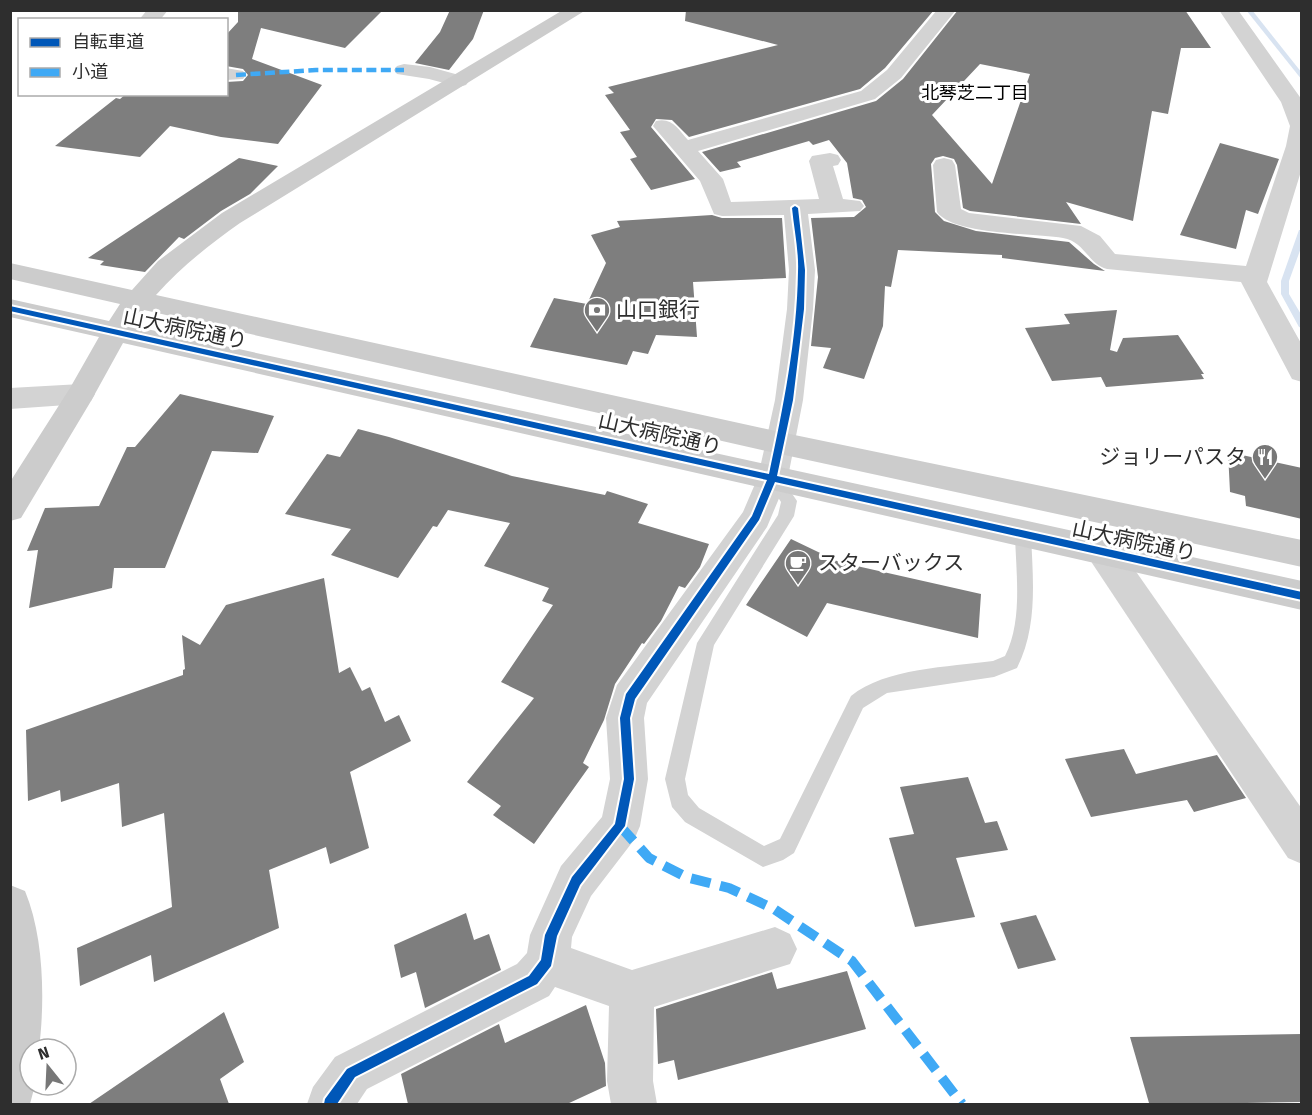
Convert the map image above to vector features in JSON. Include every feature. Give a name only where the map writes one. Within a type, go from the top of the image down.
[{"type":"street","points":[[10,509],[81,394],[115,332],[137,300],[167,267],[206,235],[577,10]]},
{"type":"street","points":[[684,148],[868,95],[894,74],[947,10]]},
{"type":"street","points":[[1228,10],[1292,102],[1301,126],[1297,146],[1254,282],[1302,372]]},
{"type":"street","points":[[404,70],[430,73],[459,81]]},
{"type":"street","points":[[664,126],[711,179],[722,209],[842,206],[820,161],[830,160]]},
{"type":"street","points":[[944,165],[950,212],[963,220],[1072,231],[1091,241],[1107,261],[1256,275]]},
{"type":"street","points":[[330,1104],[351,1073],[533,980],[547,962],[551,935],[576,881],[620,826],[629,780],[625,718],[630,697],[756,518],[776,460],[789,400],[802,270],[795,208]]},
{"type":"street","name":"山大病院通り","points":[[10,271],[137,300],[776,460],[1023,535],[1302,596]]},
{"type":"street","name":"山大病院通り","points":[[10,308],[115,332],[776,460],[1302,554]]},
{"type":"street","points":[[10,399],[81,394]]},
{"type":"street","points":[[1104,554],[1302,844]]},
{"type":"street","points":[[10,906],[20,973],[20,1023],[12,1076]]},
{"type":"street","points":[[547,962],[632,992],[775,949]]},
{"type":"street","points":[[632,992],[630,1081],[634,1104]]},
{"type":"lane","points":[[776,460],[789,501],[786,516],[706,643],[675,779],[679,800],[692,814],[763,857],[788,846],[857,702],[868,693],[885,686],[994,669],[1011,662],[1020,642],[1024,571],[1023,535]]},
{"type":"building","points":[[238,10],[383,10],[345,48],[261,28],[252,59],[322,85],[278,144],[221,137],[170,126],[140,157],[55,146],[116,98],[120,99],[124,96],[228,96],[228,82],[243,81],[248,75],[243,69],[228,66],[228,33],[238,22]]},
{"type":"building","points":[[450,10],[484,10],[473,39],[449,70],[415,63],[440,32]]},
{"type":"building","points":[[686,10],[934,10],[885,68],[860,89],[689,137],[672,120],[656,119],[651,127],[695,179],[651,190],[630,159],[637,157],[620,132],[630,130],[605,95],[614,93],[608,87],[778,45],[685,21]]},
{"type":"building","points":[[958,10],[1185,10],[1211,48],[1181,48],[1168,114],[1152,111],[1133,221],[1066,202],[1081,224],[970,211],[963,208],[957,165],[954,159],[943,156],[935,158],[931,164],[935,212],[944,221],[976,231],[1069,242],[1105,271],[1002,258],[1002,255],[898,250],[891,287],[885,286],[883,326],[864,379],[823,368],[831,348],[811,346],[818,277],[811,218],[854,217],[866,207],[862,200],[853,198],[847,163],[829,140],[813,145],[809,141],[737,162],[741,167],[720,172],[702,152],[876,101],[903,79]],"holes":[[[980,64],[1030,74],[992,184],[932,115]]]},
{"type":"building","points":[[1220,143],[1279,159],[1258,214],[1246,210],[1236,249],[1180,235]]},
{"type":"building","points":[[239,158],[278,166],[250,194],[221,211],[184,239],[179,237],[145,272],[100,265],[104,261],[88,258]]},
{"type":"building","points":[[712,215],[722,218],[782,218],[786,278],[693,282],[697,337],[656,335],[648,354],[633,351],[627,365],[530,347],[554,298],[587,304],[606,263],[591,235],[620,227],[617,221]]},
{"type":"building","points":[[1117,310],[1110,350],[1117,352],[1123,338],[1178,335],[1204,374],[1201,374],[1204,379],[1106,387],[1101,377],[1052,381],[1025,328],[1070,324],[1064,314]]},
{"type":"building","points":[[180,394],[274,416],[258,453],[212,451],[165,568],[114,568],[112,588],[29,608],[38,550],[27,551],[45,508],[99,506],[127,447],[135,447]]},
{"type":"building","points":[[358,429],[512,476],[605,495],[607,491],[648,504],[638,523],[709,544],[700,567],[685,588],[679,586],[661,621],[644,644],[642,643],[615,684],[604,720],[583,763],[589,767],[534,844],[493,815],[501,806],[467,782],[534,698],[501,682],[553,605],[542,601],[549,588],[484,566],[510,523],[448,510],[437,527],[433,526],[398,578],[331,555],[351,529],[285,514],[327,454],[340,457]]},
{"type":"building","name":"ジョリーパスタ","points":[[1228,452],[1302,468],[1302,519],[1246,506],[1245,496],[1230,492]]},
{"type":"building","points":[[791,539],[839,562],[981,594],[978,638],[827,603],[807,637],[746,605]]},
{"type":"building","points":[[324,578],[339,673],[350,667],[362,691],[370,687],[385,722],[399,715],[411,741],[350,772],[369,848],[330,864],[326,847],[269,870],[279,928],[154,982],[151,955],[80,986],[77,948],[172,907],[164,813],[122,827],[119,783],[61,802],[60,790],[28,801],[26,730],[183,675],[185,669],[182,635],[200,645],[226,605]]},
{"type":"building","points":[[1124,749],[1136,774],[1217,755],[1246,798],[1194,812],[1187,800],[1091,817],[1065,759]]},
{"type":"building","points":[[968,777],[985,823],[997,821],[1008,850],[956,858],[975,917],[915,927],[889,838],[914,834],[900,787]]},
{"type":"building","points":[[466,913],[474,940],[489,934],[501,970],[425,1008],[416,972],[401,978],[394,945]]},
{"type":"building","points":[[1036,915],[1056,960],[1018,969],[1000,923]]},
{"type":"building","points":[[847,971],[866,1029],[678,1080],[674,1060],[658,1064],[656,1009],[772,972],[777,989]]},
{"type":"building","points":[[586,1005],[605,1063],[606,1086],[567,1104],[408,1104],[401,1074],[499,1024],[505,1043]]},
{"type":"building","points":[[224,1012],[244,1062],[220,1079],[229,1104],[89,1104]]},
{"type":"building","points":[[1302,1034],[1302,1102],[1246,1103],[1149,1103],[1130,1037]]},
{"type":"waterway","points":[[1249,10],[1302,78]]},
{"type":"waterway","points":[[1302,232],[1285,281],[1285,294],[1302,325]]},
{"type":"marked path","points":[[236,75],[316,70],[404,70]]},
{"type":"marked path","points":[[620,826],[649,858],[686,877],[729,888],[774,909],[852,961],[962,1104]]},
{"type":"cycle path","points":[[330,1104],[351,1073],[533,980],[547,962],[551,935],[576,881],[620,826],[629,779],[625,718],[630,697],[756,518],[773,477],[789,400],[800,309],[802,270],[795,208]]},
{"type":"cycle path","points":[[10,308],[1302,596]]},
{"type":"place","name":"山口銀行","points":[[597,333]]},
{"type":"place","name":"ジョリーパスタ","points":[[1265,480]]},
{"type":"place","name":"スターバックス","points":[[798,586]]},
{"type":"district","name":"北琴芝二丁目","points":[[975,93]]}]
